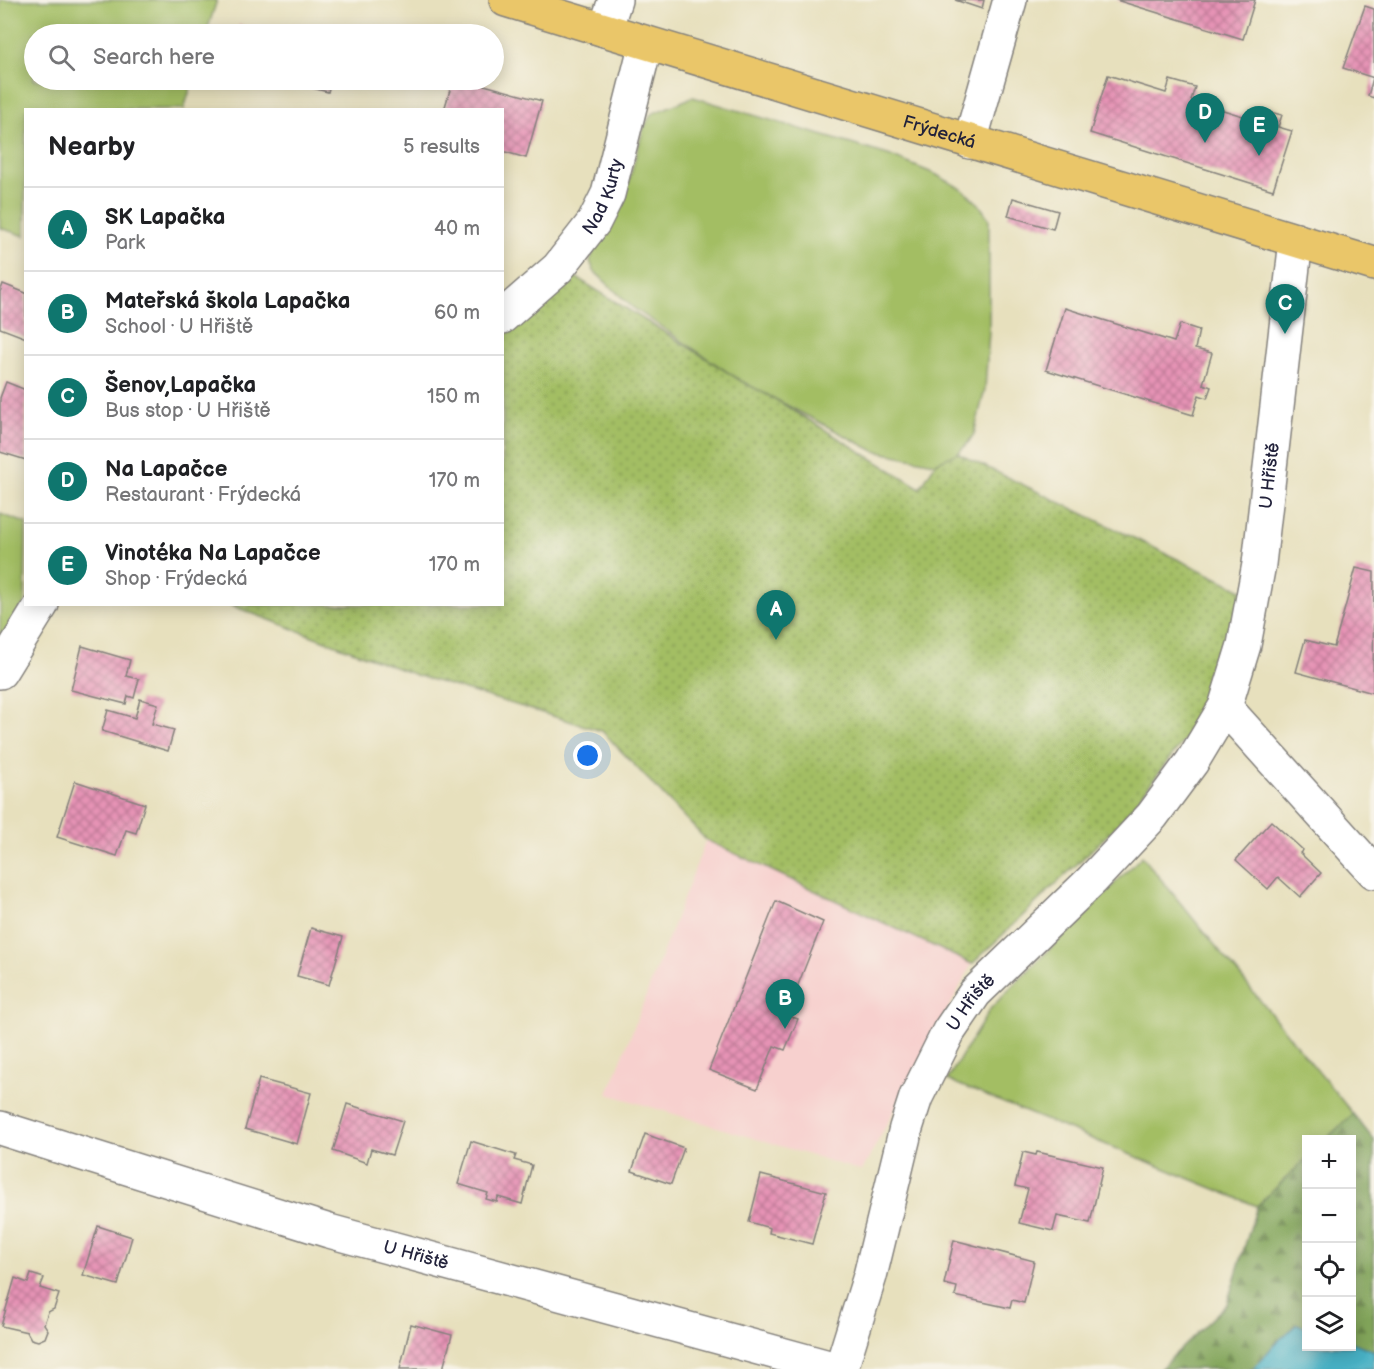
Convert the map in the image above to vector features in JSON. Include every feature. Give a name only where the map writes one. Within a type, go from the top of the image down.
[{"type":"main road","name":"Frýdecká","points":[[506,0],[610,15],[646,43],[1374,264]]},
{"type":"street","points":[[970,142],[1010,0]]},
{"type":"street","name":"Nad Kurty","points":[[504,315],[558,268],[594,222],[608,194],[646,43]]},
{"type":"street","name":"U Hřiště","points":[[0,1128],[329,1231],[838,1369],[873,1264],[906,1128],[920,1089],[949,1031],[975,993],[1092,880],[1152,816],[1192,762],[1225,707],[1244,645],[1259,564],[1296,240]]},
{"type":"street","points":[[0,672],[41,606]]},
{"type":"street","points":[[1225,707],[1374,872]]},
{"type":"shaded area","points":[[706,840],[972,964],[862,1171],[608,1094]]},
{"type":"green space","points":[[0,0],[217,0],[209,24],[24,24],[24,90],[190,90],[184,108],[24,108],[24,236],[0,228]]},
{"type":"green space","points":[[693,97],[888,155],[935,174],[962,189],[979,204],[989,219],[989,331],[985,389],[974,434],[955,456],[934,463],[874,451],[741,381],[632,307],[594,271],[590,261],[594,249],[622,206],[643,130],[651,114]]},
{"type":"green space","points":[[572,275],[741,381],[773,398],[920,488],[936,463],[957,453],[1248,593],[1198,722],[1120,823],[972,964],[706,840],[602,731],[416,675],[233,606],[504,606],[504,337]]},
{"type":"green space","points":[[0,514],[24,522],[24,605],[0,642]]},
{"type":"green space","points":[[1142,856],[1353,1114],[1330,1135],[1302,1135],[1302,1163],[1257,1206],[947,1080],[991,1008]]},
{"type":"green space","points":[[1353,1114],[1374,1140],[1374,1369],[1160,1369],[1227,1304],[1257,1206],[1302,1163],[1302,1351],[1356,1351],[1356,1135],[1330,1135]]},
{"type":"water","points":[[1297,1324],[1302,1326],[1302,1351],[1356,1351],[1356,1344],[1374,1351],[1374,1369],[1253,1369]]},
{"type":"building","points":[[955,0],[984,0],[982,9]]},
{"type":"building","points":[[1116,0],[1255,0],[1243,39]]},
{"type":"building","points":[[1365,6],[1374,9],[1374,78],[1343,68]]},
{"type":"building","points":[[1108,75],[1166,93],[1170,80],[1195,87],[1191,100],[1262,122],[1266,111],[1282,115],[1278,127],[1292,131],[1273,190],[1090,133]]},
{"type":"building","points":[[1374,78],[1374,98],[1368,96]]},
{"type":"building","points":[[450,90],[502,90],[542,101],[526,158],[504,152],[504,108],[445,108]]},
{"type":"building","points":[[1013,198],[1058,211],[1053,229],[1008,216]]},
{"type":"building","points":[[3,284],[24,292],[24,337],[0,328],[0,292]]},
{"type":"building","points":[[1065,308],[1174,342],[1180,324],[1199,330],[1195,349],[1212,353],[1203,384],[1211,387],[1207,398],[1199,395],[1193,415],[1046,370]]},
{"type":"building","points":[[6,382],[24,389],[24,459],[0,452],[0,398]]},
{"type":"building","points":[[1356,568],[1374,572],[1373,693],[1296,672],[1305,640],[1334,647]]},
{"type":"building","points":[[82,646],[130,660],[126,676],[139,679],[134,698],[128,696],[126,704],[71,690]]},
{"type":"building","points":[[140,699],[158,704],[152,724],[174,730],[168,751],[102,731],[108,710],[135,718]]},
{"type":"building","points":[[75,781],[145,804],[136,833],[126,830],[117,856],[57,837]]},
{"type":"building","points":[[1271,821],[1303,850],[1300,853],[1321,873],[1300,897],[1278,877],[1268,889],[1236,860]]},
{"type":"building","points":[[776,901],[823,922],[786,1015],[798,1019],[785,1050],[774,1046],[757,1089],[709,1070]]},
{"type":"building","points":[[311,928],[343,937],[329,985],[297,976]]},
{"type":"building","points":[[259,1079],[311,1093],[297,1144],[245,1129]]},
{"type":"building","points":[[347,1104],[403,1121],[392,1155],[371,1149],[367,1163],[333,1151]]},
{"type":"building","points":[[645,1134],[684,1148],[671,1184],[632,1171]]},
{"type":"building","points":[[471,1141],[516,1155],[514,1160],[532,1165],[522,1204],[498,1197],[497,1202],[486,1199],[488,1193],[458,1184]]},
{"type":"building","points":[[1023,1152],[1036,1155],[1037,1152],[1103,1167],[1090,1223],[1057,1216],[1053,1231],[1019,1223],[1028,1189],[1015,1186]]},
{"type":"building","points":[[761,1175],[826,1192],[812,1244],[769,1233],[770,1228],[749,1222]]},
{"type":"building","points":[[98,1226],[132,1237],[118,1285],[83,1275]]},
{"type":"building","points":[[954,1240],[1034,1261],[1024,1303],[1012,1300],[1010,1308],[955,1296],[957,1287],[944,1284]]},
{"type":"building","points":[[31,1274],[44,1278],[40,1288],[59,1294],[54,1309],[48,1312],[44,1324],[48,1330],[45,1338],[38,1341],[31,1339],[27,1332],[1,1326],[15,1278],[28,1283]]},
{"type":"building","points":[[411,1324],[452,1335],[443,1369],[400,1369]]},
{"type":"place","name":"Na Lapačce","points":[[1205,143]]},
{"type":"place","name":"Vinotéka Na Lapačce","points":[[1259,156]]},
{"type":"place","name":"Šenov,Lapačka","points":[[1285,334]]},
{"type":"place","name":"SK Lapačka","points":[[776,640]]},
{"type":"place","name":"Mateřská škola Lapačka","points":[[785,1029]]}]
